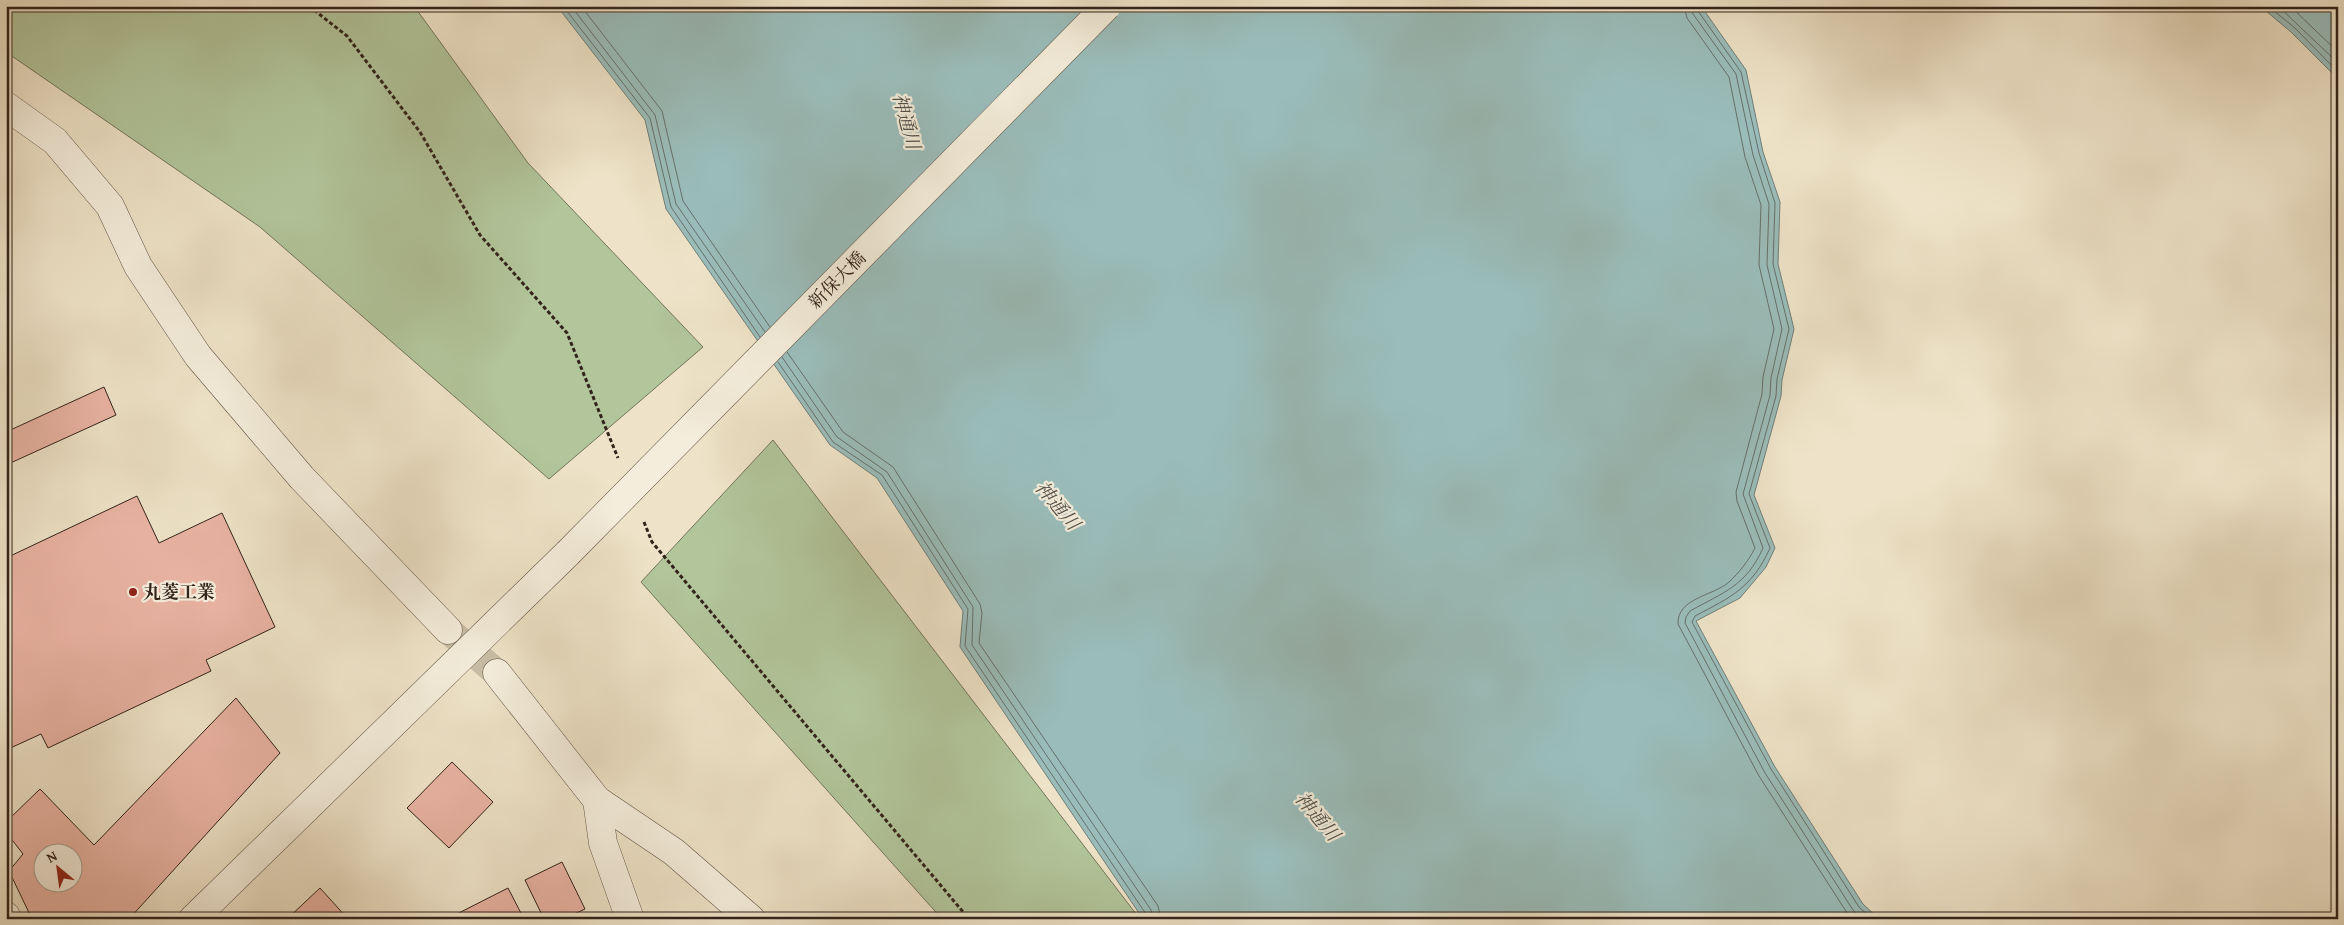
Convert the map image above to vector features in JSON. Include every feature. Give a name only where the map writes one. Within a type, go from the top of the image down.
[{"type":"street","name":"新保大橋","points":[[193,919],[568,554],[1107,6]]},
{"type":"street","points":[[6,106],[55,141],[110,206],[138,266],[198,356],[302,478],[448,630]]},
{"type":"street","points":[[497,673],[597,800],[674,852],[751,919]]},
{"type":"street","points":[[597,800],[603,843],[630,919]]},
{"type":"green space","points":[[6,6],[414,6],[528,163],[703,347],[549,479],[260,227],[6,52]]},
{"type":"green space","points":[[773,440],[1140,919],[942,919],[641,582]]},
{"type":"water","name":"神通川","points":[[557,6],[1701,6],[1746,70],[1763,152],[1780,202],[1778,264],[1794,329],[1782,380],[1781,396],[1754,495],[1775,548],[1766,567],[1740,598],[1696,621],[1775,767],[1863,904],[1879,919],[1143,919],[960,647],[963,611],[877,478],[830,445],[666,209],[645,120]]},
{"type":"water","points":[[2260,6],[2338,6],[2338,79],[2291,32]]},
{"type":"building","points":[[104,387],[116,415],[6,465],[6,432]]},
{"type":"building","name":"丸菱工業","points":[[137,496],[159,543],[222,513],[275,627],[206,660],[211,671],[48,748],[41,734],[6,750],[6,558]]},
{"type":"building","points":[[236,698],[280,753],[129,919],[32,919],[9,871],[23,854],[6,832],[6,822],[40,789],[94,845]]},
{"type":"building","points":[[452,762],[493,802],[449,848],[407,808]]},
{"type":"building","points":[[562,862],[585,909],[564,919],[544,919],[525,880]]},
{"type":"building","points":[[320,888],[348,919],[287,919]]},
{"type":"building","points":[[508,888],[524,919],[447,919]]},
{"type":"tunnel","points":[[448,630],[497,673]]},
{"type":"place","name":"丸菱工業","points":[[133,592]]}]
